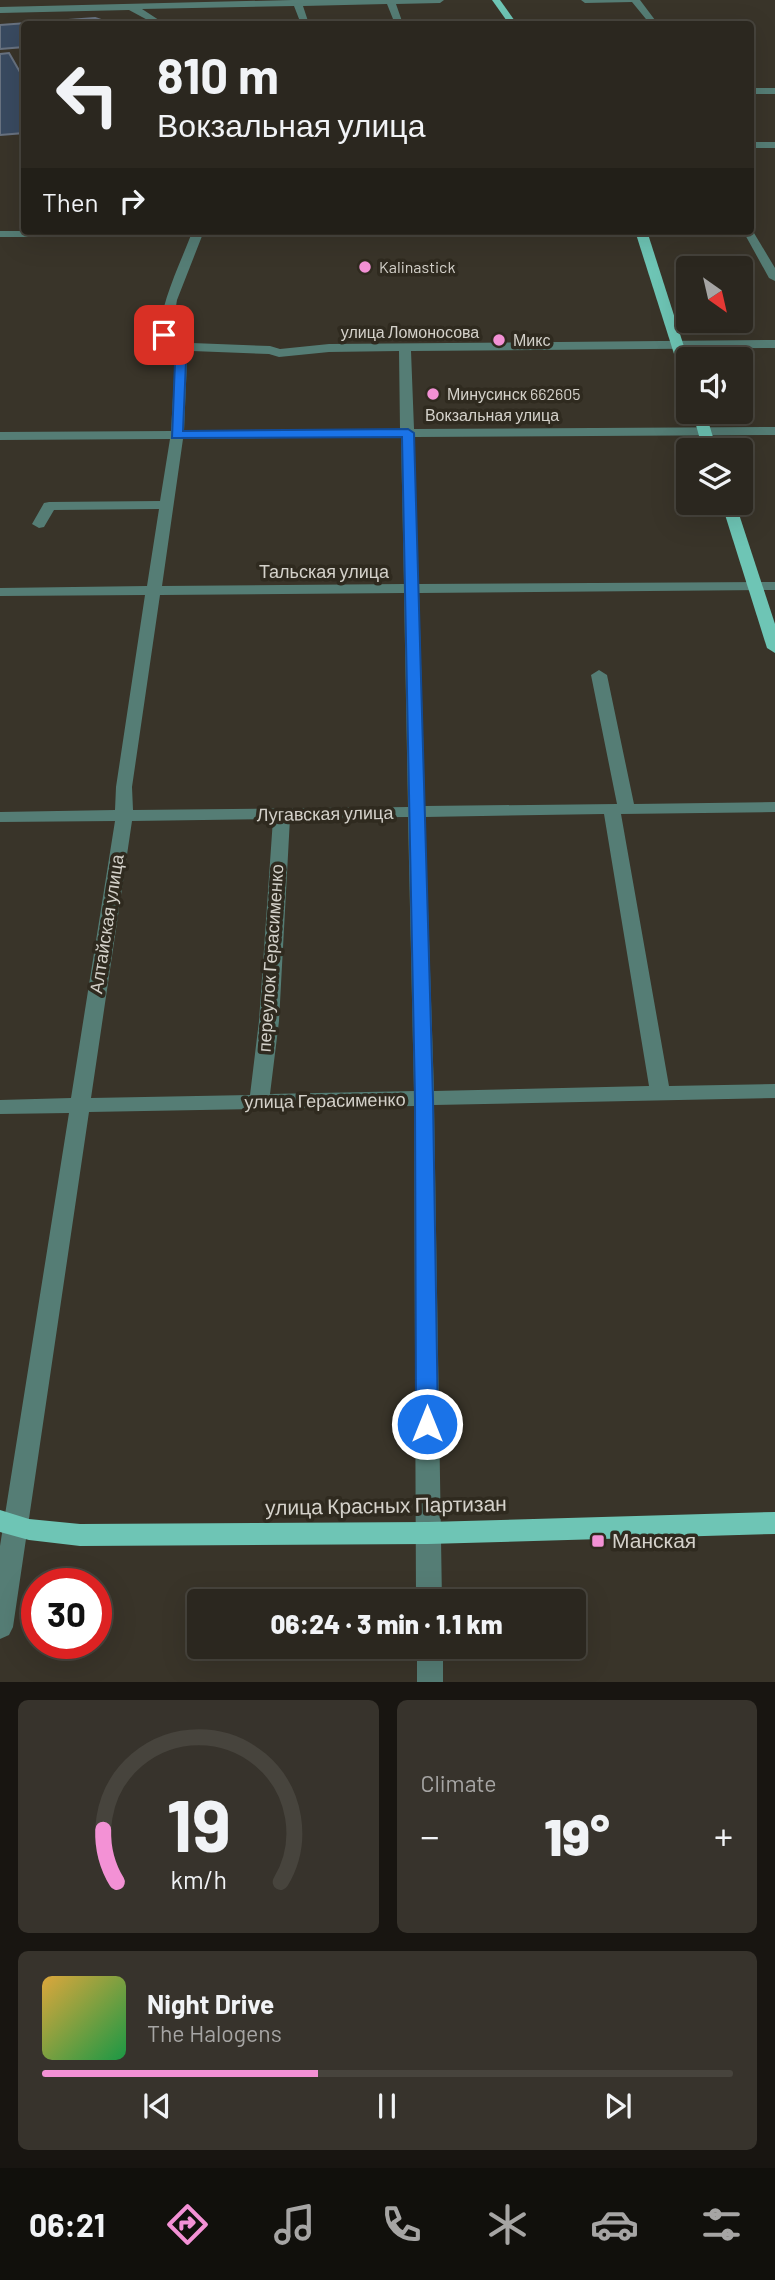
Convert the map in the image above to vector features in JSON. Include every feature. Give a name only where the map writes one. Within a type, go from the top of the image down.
[{"type":"main road","points":[[496,0],[511,21]]},
{"type":"main road","points":[[641,235],[678,347]]},
{"type":"main road","points":[[702,424],[706,438]]},
{"type":"main road","points":[[732,515],[775,648]]},
{"type":"main road","name":"улица Красных Партизан","points":[[8,1524],[80,1535],[428,1533],[775,1523]]},
{"type":"street","points":[[121,0],[156,21]]},
{"type":"street","points":[[0,10],[439,0]]},
{"type":"street","points":[[585,0],[633,0],[651,21]]},
{"type":"street","points":[[388,1],[398,21]]},
{"type":"street","points":[[297,2],[304,21]]},
{"type":"street","points":[[754,92],[775,91]]},
{"type":"street","points":[[754,145],[775,145]]},
{"type":"street","points":[[0,234],[21,234]]},
{"type":"street","name":"Алтайская улица","points":[[0,1627],[8,1524],[124,817],[124,787],[177,435],[181,361],[164,343],[166,323],[195,235]]},
{"type":"street","points":[[751,235],[775,278]]},
{"type":"street","name":"улица Ломоносова","points":[[678,347],[775,344]]},
{"type":"street","name":"улица Ломоносова","points":[[173,352],[192,347],[270,350],[279,353],[329,348],[676,347]]},
{"type":"street","points":[[405,348],[424,1099],[429,1589]]},
{"type":"street","name":"Вокзальная улица","points":[[0,436],[775,431]]},
{"type":"street","points":[[39,524],[49,506],[166,505]]},
{"type":"street","name":"Тальская улица","points":[[0,592],[775,586]]},
{"type":"street","points":[[599,675],[660,1093]]},
{"type":"street","name":"Лугавская улица","points":[[0,817],[775,807]]},
{"type":"street","name":"переулок Герасименко","points":[[259,1102],[269,1021],[282,814]]},
{"type":"street","name":"улица Герасименко","points":[[0,1107],[775,1091]]},
{"type":"street","points":[[430,1659],[430,1682]]},
{"type":"water","points":[[95,18],[104,21],[54,21]]},
{"type":"water","points":[[21,23],[21,47],[0,49],[0,25]]},
{"type":"water","points":[[9,53],[21,74],[21,133],[0,135],[0,54]]},
{"type":"place","name":"Kalinastick","points":[[365,267]]},
{"type":"place","name":"Микс","points":[[499,340]]},
{"type":"place","name":"Минусинск 662605","points":[[433,394]]},
{"type":"place","name":"Манская","points":[[598,1541]]},
{"type":"route","points":[[164,335],[164,343],[181,361],[177,435],[408,433],[424,1099],[427,1424]]}]
